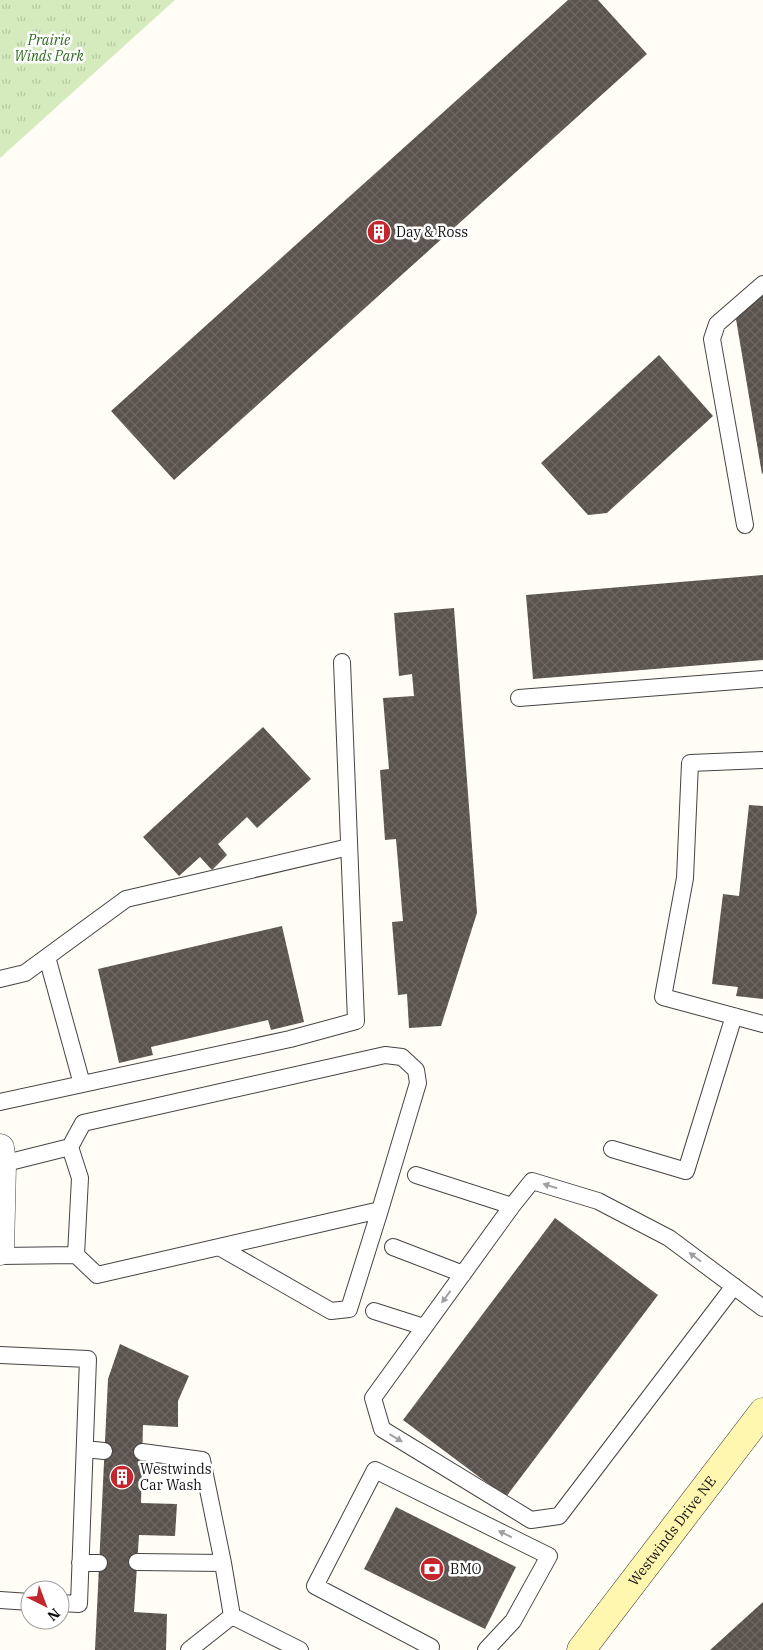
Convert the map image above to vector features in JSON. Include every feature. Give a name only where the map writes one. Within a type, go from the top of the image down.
[{"type":"street","points":[[0,1251],[1,1156]]},
{"type":"street","name":"Westwinds Drive NE","points":[[581,1650],[763,1412]]},
{"type":"lane","points":[[745,525],[712,339],[717,324],[763,284]]},
{"type":"lane","points":[[0,1102],[290,1040],[356,1022],[342,662]]},
{"type":"lane","points":[[519,698],[763,679]]},
{"type":"lane","points":[[763,760],[690,763],[685,878],[663,997],[763,1024]]},
{"type":"lane","points":[[0,978],[26,972],[126,899],[349,847]]},
{"type":"lane","points":[[47,957],[82,1084]]},
{"type":"lane","points":[[612,1149],[686,1171],[734,1016]]},
{"type":"lane","points":[[76,1255],[80,1178],[70,1147],[83,1123],[386,1055],[402,1056],[416,1070],[418,1083],[350,1310],[331,1311],[219,1248]]},
{"type":"lane","points":[[1,1156],[70,1147]]},
{"type":"lane","points":[[416,1175],[512,1206]]},
{"type":"lane","points":[[734,1286],[559,1516],[532,1520],[382,1430],[373,1398],[532,1181],[598,1201],[669,1238],[734,1286],[763,1308]]},
{"type":"lane","points":[[0,1256],[76,1255],[97,1275],[380,1210]]},
{"type":"lane","points":[[393,1248],[463,1274]]},
{"type":"lane","points":[[374,1311],[424,1327]]},
{"type":"lane","points":[[0,1355],[88,1359],[79,1604],[70,1604]]},
{"type":"lane","points":[[85,1449],[104,1450]]},
{"type":"lane","points":[[142,1452],[202,1460],[232,1616]]},
{"type":"lane","points":[[432,1649],[315,1586],[375,1470],[549,1556],[513,1621],[486,1650]]},
{"type":"lane","points":[[138,1562],[223,1563]]},
{"type":"lane","points":[[80,1563],[99,1563]]},
{"type":"lane","points":[[0,1600],[20,1601]]},
{"type":"lane","points":[[189,1650],[232,1616]]},
{"type":"lane","points":[[232,1616],[300,1650]]},
{"type":"green space","name":"Prairie Winds Park","points":[[0,0],[175,0],[0,158]]},
{"type":"building","name":"Day & Ross","points":[[568,0],[598,0],[647,54],[174,480],[111,411]]},
{"type":"building","points":[[763,294],[763,473],[762,474],[736,319]]},
{"type":"building","points":[[659,355],[713,416],[607,513],[588,515],[541,463]]},
{"type":"building","points":[[763,575],[763,660],[533,679],[526,595]]},
{"type":"building","points":[[454,608],[477,913],[441,1026],[409,1028],[407,994],[398,995],[392,922],[403,921],[396,839],[385,840],[380,770],[389,769],[383,698],[414,696],[412,674],[399,676],[394,613]]},
{"type":"building","points":[[263,727],[311,779],[257,828],[247,817],[218,844],[227,855],[212,870],[200,857],[179,876],[143,837]]},
{"type":"building","points":[[749,805],[763,806],[763,999],[736,996],[738,987],[712,984],[723,894],[739,896]]},
{"type":"building","points":[[282,926],[304,1022],[271,1030],[268,1020],[151,1047],[153,1055],[119,1063],[98,969]]},
{"type":"building","points":[[555,1218],[658,1295],[506,1497],[403,1420]]},
{"type":"building","name":"Westwinds Car Wash","points":[[120,1344],[189,1376],[178,1401],[178,1427],[143,1425],[141,1503],[177,1504],[175,1536],[139,1535],[134,1612],[167,1614],[166,1650],[95,1650],[108,1379]]},
{"type":"building","points":[[396,1507],[516,1567],[485,1629],[364,1569]]},
{"type":"building","points":[[763,1602],[763,1650],[710,1650]]},
{"type":"place","name":"Day & Ross","points":[[379,232]]},
{"type":"place","name":"Westwinds Car Wash","points":[[122,1477]]},
{"type":"place","name":"BMO","points":[[432,1569]]}]
